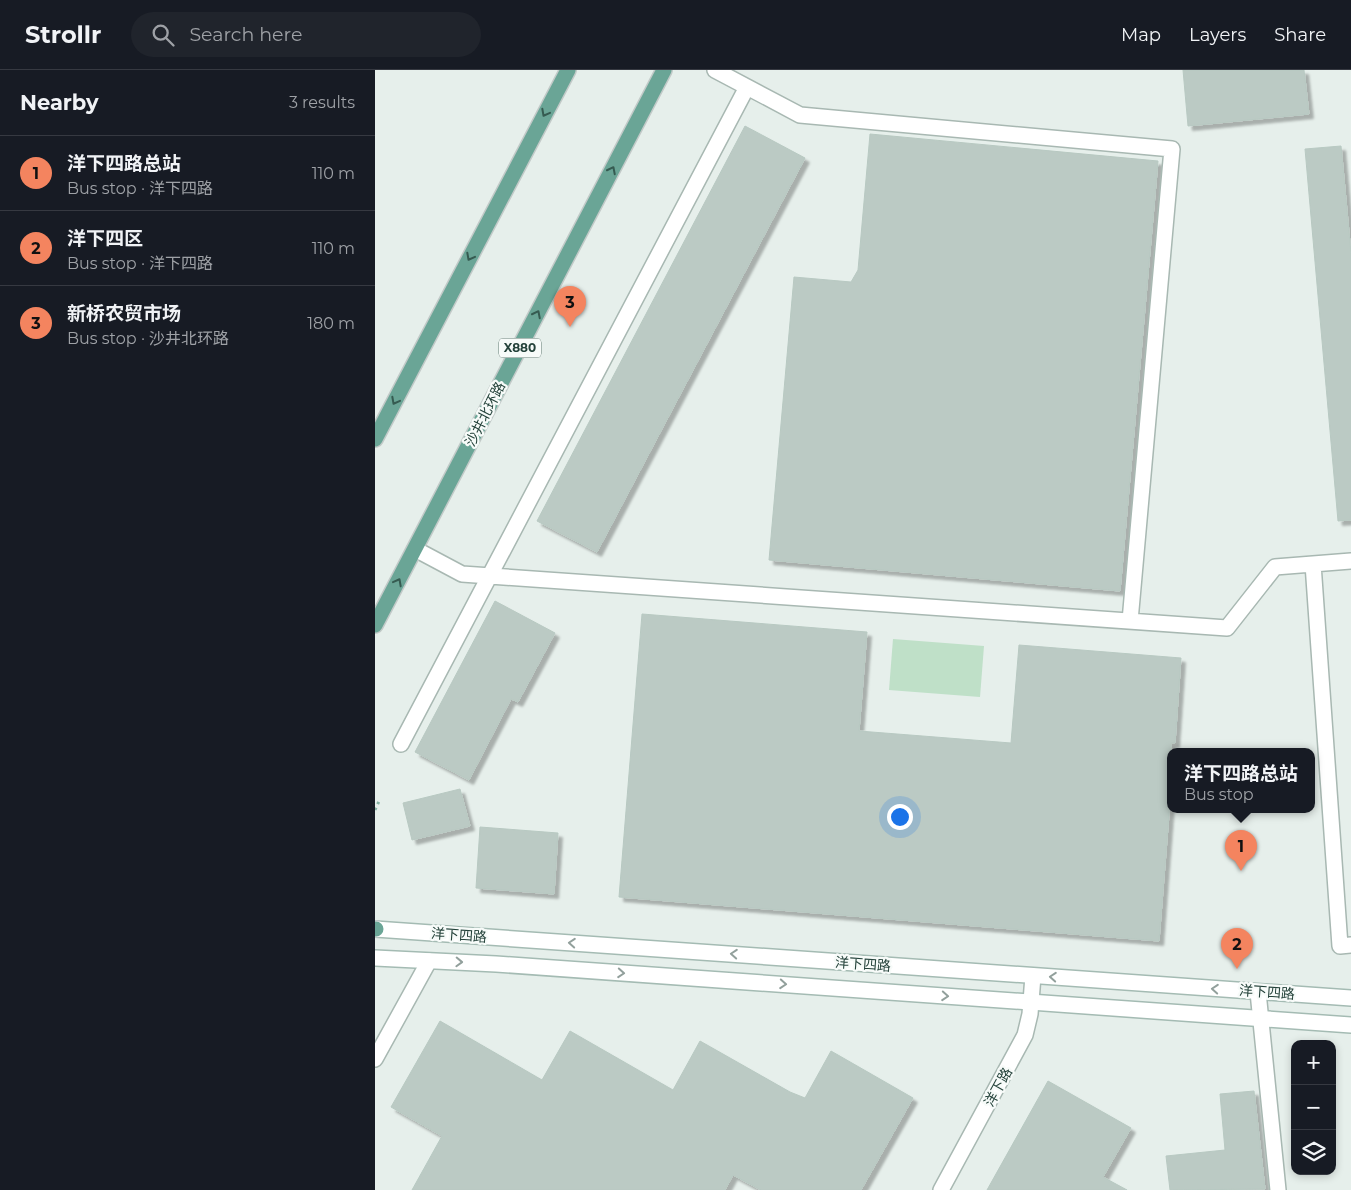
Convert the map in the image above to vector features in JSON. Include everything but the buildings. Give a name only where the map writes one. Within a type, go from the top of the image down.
[{"type":"main road","points":[[375,439],[568,70]]},
{"type":"main road","name":"沙井北环路","points":[[375,626],[664,70]]},
{"type":"street","points":[[715,70],[800,115],[1172,148],[1130,621]]},
{"type":"street","points":[[401,744],[747,87]]},
{"type":"street","points":[[415,549],[462,574],[1227,628],[1275,567],[1351,561]]},
{"type":"street","points":[[1313,564],[1340,946],[1351,945]]},
{"type":"street","name":"洋下四路","points":[[375,929],[1351,998]]},
{"type":"street","name":"洋下四路","points":[[375,958],[506,964],[1351,1025]]},
{"type":"street","points":[[375,1059],[429,961]]},
{"type":"street","name":"洋下路","points":[[941,1190],[1025,1035],[1031,1002],[1033,976]]},
{"type":"street","points":[[1258,992],[1278,1190]]},
{"type":"path","points":[[375,810],[380,800]]},
{"type":"green space","points":[[893,639],[984,646],[980,697],[889,690]]},
{"type":"place","name":"新桥农贸市场","points":[[570,327]]},
{"type":"place","name":"洋下四路总站","points":[[1241,871]]},
{"type":"place","name":"洋下四区","points":[[1237,969]]}]
